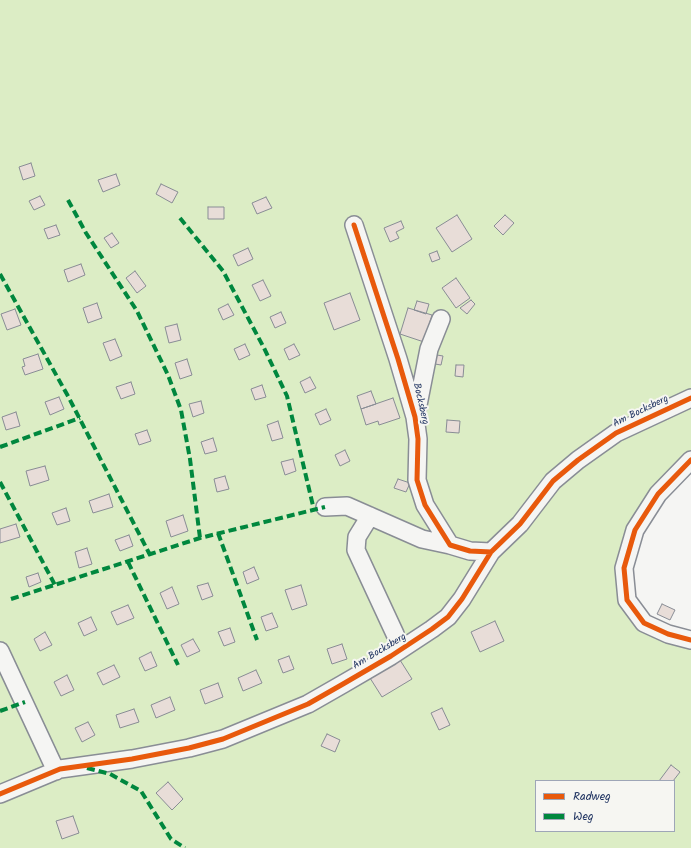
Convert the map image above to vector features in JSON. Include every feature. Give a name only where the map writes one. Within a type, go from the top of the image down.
[{"type":"street","name":"Bocksberg","points":[[354,225],[398,359],[415,417],[418,439],[417,480],[425,505],[450,545]]},
{"type":"street","name":"Bocksberg","points":[[415,417],[429,349],[441,319]]},
{"type":"street","name":"Am Bocksberg","points":[[0,794],[56,771],[189,748],[223,739],[308,704],[391,656],[432,630],[448,616],[462,599],[491,552],[520,524],[553,481],[578,460],[616,433],[691,398]]},
{"type":"street","points":[[691,460],[658,494],[635,530],[624,568],[627,600],[644,624],[668,634],[691,640]]},
{"type":"street","points":[[325,507],[347,506],[422,539],[470,551],[491,552]]},
{"type":"street","points":[[370,516],[357,537],[356,550],[395,634]]},
{"type":"street","points":[[0,651],[56,771]]},
{"type":"green space","points":[[0,0],[691,0],[691,460],[658,494],[624,568],[644,623],[691,640],[691,848],[0,848]]},
{"type":"building","points":[[31,163],[35,176],[23,180],[19,167]]},
{"type":"building","points":[[116,174],[120,185],[103,192],[98,180]]},
{"type":"building","points":[[161,184],[178,192],[172,203],[156,194]]},
{"type":"building","points":[[40,196],[45,205],[34,210],[29,201]]},
{"type":"building","points":[[266,197],[272,208],[257,214],[252,203]]},
{"type":"building","points":[[208,207],[224,207],[224,219],[208,219]]},
{"type":"building","points":[[457,215],[472,239],[452,252],[436,228]]},
{"type":"building","points":[[505,215],[514,223],[503,235],[494,226]]},
{"type":"building","points":[[401,221],[404,228],[396,232],[399,238],[390,242],[384,228]]},
{"type":"building","points":[[56,225],[60,235],[48,239],[44,229]]},
{"type":"building","points":[[112,233],[119,243],[111,248],[104,238]]},
{"type":"building","points":[[248,248],[253,259],[238,266],[233,255]]},
{"type":"building","points":[[437,251],[440,259],[432,262],[429,254]]},
{"type":"building","points":[[81,264],[85,275],[68,282],[64,270]]},
{"type":"building","points":[[135,271],[146,286],[137,293],[126,278]]},
{"type":"building","points":[[456,278],[470,298],[456,308],[442,288]]},
{"type":"building","points":[[263,280],[271,296],[260,301],[252,285]]},
{"type":"building","points":[[350,293],[360,320],[334,330],[324,303]]},
{"type":"building","points":[[471,300],[475,304],[467,314],[460,308]]},
{"type":"building","points":[[417,301],[429,304],[426,314],[414,310]]},
{"type":"building","points":[[97,303],[102,318],[88,323],[83,308]]},
{"type":"building","points":[[228,304],[234,315],[223,320],[218,309]]},
{"type":"building","points":[[408,308],[432,315],[424,342],[400,334]]},
{"type":"building","points":[[15,309],[21,325],[7,330],[1,314]]},
{"type":"building","points":[[281,312],[286,323],[275,328],[270,317]]},
{"type":"building","points":[[177,324],[181,340],[169,343],[165,327]]},
{"type":"building","points":[[115,339],[122,356],[110,361],[103,343]]},
{"type":"building","points":[[245,344],[250,355],[239,360],[234,349]]},
{"type":"building","points":[[294,344],[300,355],[289,360],[284,349]]},
{"type":"building","points":[[38,354],[43,369],[25,375],[22,367],[25,366],[23,359]]},
{"type":"building","points":[[437,355],[443,356],[441,365],[435,364]]},
{"type":"building","points":[[187,359],[192,375],[180,379],[175,363]]},
{"type":"building","points":[[456,365],[464,365],[463,377],[455,376]]},
{"type":"building","points":[[310,377],[316,388],[305,393],[300,382]]},
{"type":"building","points":[[131,382],[135,394],[121,399],[116,387]]},
{"type":"building","points":[[262,385],[266,397],[255,400],[251,389]]},
{"type":"building","points":[[371,391],[376,404],[361,409],[357,396]]},
{"type":"building","points":[[59,397],[64,409],[50,415],[45,402]]},
{"type":"building","points":[[393,398],[400,418],[379,425],[378,421],[366,425],[361,409]]},
{"type":"building","points":[[201,401],[204,413],[193,417],[189,404]]},
{"type":"building","points":[[326,409],[331,420],[320,425],[315,414]]},
{"type":"building","points":[[16,412],[20,426],[6,430],[2,417]]},
{"type":"building","points":[[447,420],[460,421],[459,433],[446,432]]},
{"type":"building","points":[[278,421],[283,438],[272,441],[267,425]]},
{"type":"building","points":[[147,430],[151,441],[139,445],[135,434]]},
{"type":"building","points":[[213,438],[217,451],[205,454],[201,442]]},
{"type":"building","points":[[345,450],[350,461],[340,466],[335,455]]},
{"type":"building","points":[[293,459],[296,471],[285,475],[281,462]]},
{"type":"building","points":[[45,466],[49,480],[30,486],[26,471]]},
{"type":"building","points":[[225,476],[229,489],[217,492],[214,479]]},
{"type":"building","points":[[398,479],[410,483],[406,492],[394,488]]},
{"type":"building","points":[[109,494],[113,507],[93,513],[89,501]]},
{"type":"building","points":[[66,508],[70,521],[57,525],[52,513]]},
{"type":"building","points":[[183,515],[188,531],[171,537],[166,521]]},
{"type":"building","points":[[16,524],[20,537],[0,543],[0,529]]},
{"type":"building","points":[[129,535],[133,546],[120,551],[115,540]]},
{"type":"building","points":[[87,548],[92,564],[79,568],[75,552]]},
{"type":"building","points":[[254,567],[259,579],[247,584],[243,572]]},
{"type":"building","points":[[38,573],[41,582],[29,587],[26,577]]},
{"type":"building","points":[[208,583],[213,596],[202,600],[197,586]]},
{"type":"building","points":[[301,585],[307,605],[292,610],[285,590]]},
{"type":"building","points":[[172,587],[179,604],[167,609],[160,593]]},
{"type":"building","points":[[662,604],[675,610],[670,620],[657,614]]},
{"type":"building","points":[[128,605],[134,618],[117,625],[111,612]]},
{"type":"building","points":[[272,613],[278,627],[266,631],[261,617]]},
{"type":"building","points":[[91,617],[97,630],[84,636],[78,623]]},
{"type":"building","points":[[495,621],[504,641],[480,652],[471,632]]},
{"type":"building","points":[[230,628],[235,642],[224,646],[218,632]]},
{"type":"building","points":[[45,632],[52,645],[40,651],[34,639]]},
{"type":"building","points":[[193,639],[200,651],[187,657],[181,645]]},
{"type":"building","points":[[342,644],[347,659],[332,664],[327,649]]},
{"type":"building","points":[[151,652],[157,666],[145,671],[139,658]]},
{"type":"building","points":[[289,656],[294,669],[283,673],[278,660]]},
{"type":"building","points":[[400,660],[412,679],[382,697],[370,678]]},
{"type":"building","points":[[114,665],[120,677],[103,685],[97,673]]},
{"type":"building","points":[[256,670],[262,683],[243,691],[238,678]]},
{"type":"building","points":[[67,675],[74,690],[61,696],[54,682]]},
{"type":"building","points":[[218,683],[223,697],[205,704],[200,690]]},
{"type":"building","points":[[170,697],[175,710],[156,718],[151,705]]},
{"type":"building","points":[[442,708],[450,725],[439,730],[431,713]]},
{"type":"building","points":[[134,709],[139,722],[120,728],[116,715]]},
{"type":"building","points":[[88,722],[95,735],[82,742],[75,728]]},
{"type":"building","points":[[327,734],[340,740],[335,752],[321,746]]},
{"type":"building","points":[[671,765],[680,772],[674,780],[660,780]]},
{"type":"building","points":[[168,782],[183,799],[172,810],[156,793]]},
{"type":"building","points":[[73,816],[79,833],[62,839],[56,821]]},
{"type":"marked path","points":[[68,200],[86,233],[137,311],[168,375],[181,410],[190,459],[200,538]]},
{"type":"marked path","points":[[180,218],[223,271],[264,348],[287,396],[314,510]]},
{"type":"marked path","points":[[0,274],[69,398],[150,555]]},
{"type":"marked path","points":[[0,447],[80,418]]},
{"type":"marked path","points":[[0,482],[55,585]]},
{"type":"marked path","points":[[11,599],[200,538],[325,507]]},
{"type":"marked path","points":[[218,533],[257,640]]},
{"type":"marked path","points":[[128,562],[178,665]]},
{"type":"marked path","points":[[0,711],[25,702]]},
{"type":"marked path","points":[[87,768],[110,774],[141,791],[171,839],[185,848]]},
{"type":"cycle path","points":[[354,225],[398,359],[415,417],[418,439],[417,480],[425,505],[450,545],[470,551],[491,552]]},
{"type":"cycle path","points":[[0,794],[60,769],[132,759],[189,748],[223,739],[308,704],[343,684],[391,656],[448,617],[462,599],[491,552],[520,524],[553,481],[578,460],[616,433],[691,398]]},
{"type":"cycle path","points":[[691,460],[658,494],[635,530],[624,568],[627,600],[644,623],[668,634],[691,640]]}]
